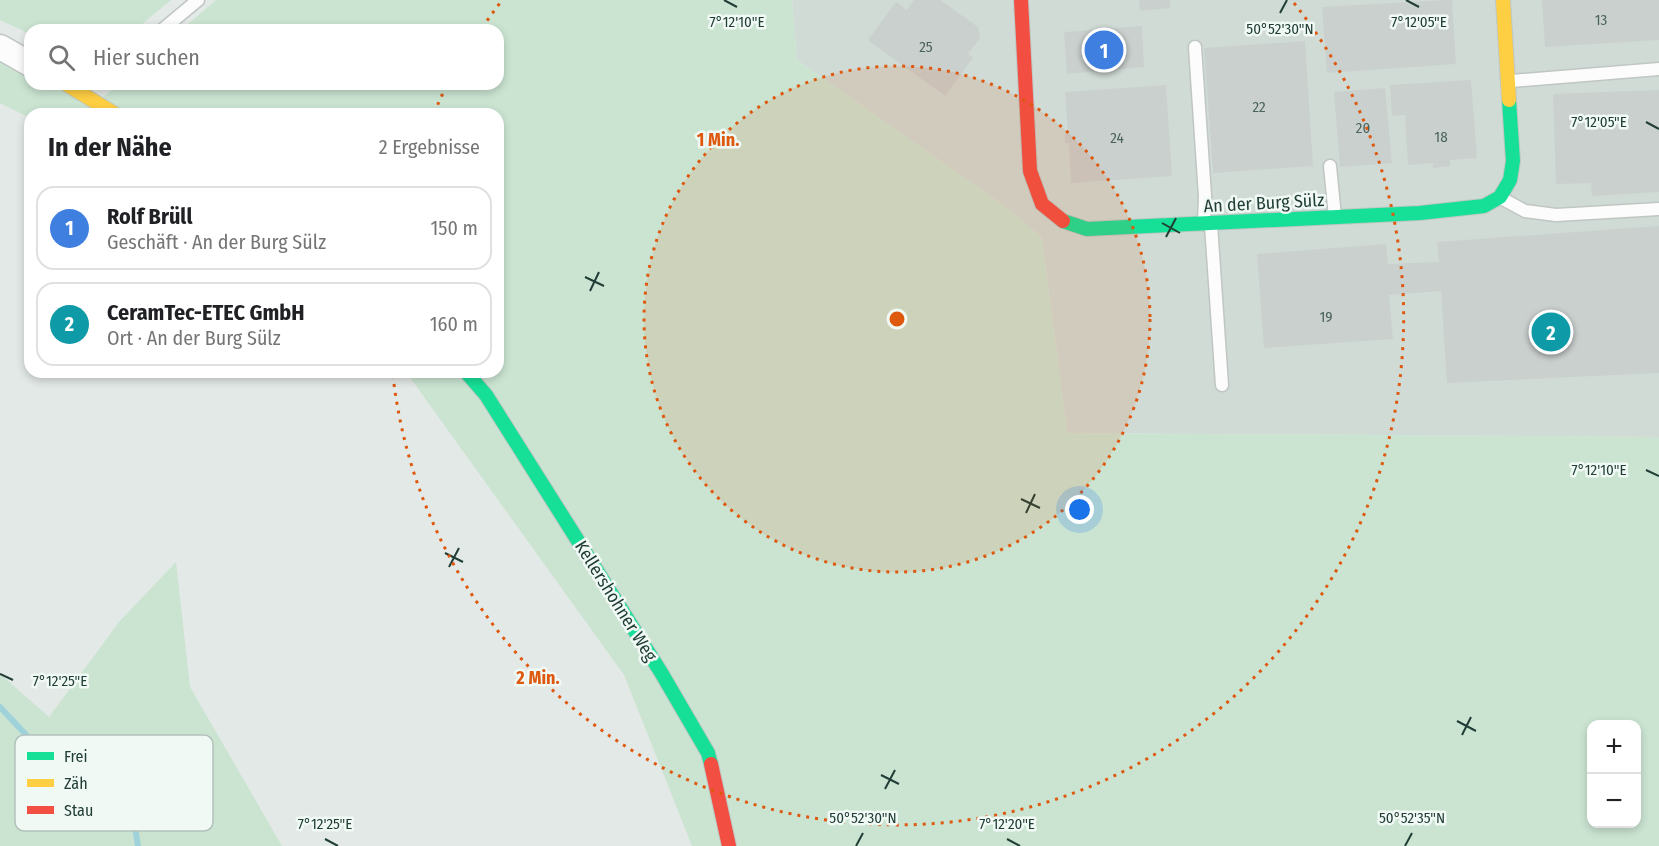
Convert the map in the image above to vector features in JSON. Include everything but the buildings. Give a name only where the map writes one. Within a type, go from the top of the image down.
[{"type":"street","name":"An der Burg Sülz","points":[[1021,0],[1030,171],[1034,189],[1047,214],[1069,225],[1088,229],[1335,218],[1461,210],[1499,198]]},
{"type":"street","points":[[1499,198],[1509,184],[1513,161],[1503,0]]},
{"type":"street","points":[[0,47],[24,61]]},
{"type":"street","points":[[76,90],[106,108]]},
{"type":"street","name":"Kellershohner Weg","points":[[471,378],[492,405],[662,674],[708,753],[729,846]]},
{"type":"lane","points":[[169,24],[198,0]]},
{"type":"lane","points":[[1195,47],[1205,196],[1222,384]]},
{"type":"lane","points":[[1508,81],[1659,69]]},
{"type":"lane","points":[[85,95],[91,90]]},
{"type":"lane","points":[[1330,166],[1335,218]]},
{"type":"lane","points":[[1499,198],[1525,211],[1556,215],[1659,209]]},
{"type":"shaded area","points":[[792,0],[1659,0],[1659,437],[1067,433],[1042,238],[1007,208],[797,60]]},
{"type":"green space","points":[[0,0],[171,0],[142,24],[24,24],[24,31],[0,20]]},
{"type":"green space","points":[[216,0],[792,0],[797,60],[1007,208],[1042,238],[1067,433],[1659,437],[1659,846],[692,846],[624,675],[410,378],[504,378],[504,108],[24,108],[24,115],[0,103],[0,56],[24,67],[24,90],[70,90],[96,103],[112,90],[504,90],[504,24],[188,24]]},
{"type":"green space","points":[[176,562],[190,687],[282,846],[0,846],[0,674],[49,717],[119,622]]},
{"type":"waterway","points":[[0,707],[26,735]]},
{"type":"waterway","points":[[136,831],[138,846]]},
{"type":"traffic: fast","points":[[1063,221],[1087,229],[1420,213],[1484,206],[1500,197],[1510,180],[1513,161],[1509,100]]},
{"type":"traffic: fast","points":[[471,378],[486,395],[662,674],[708,753],[711,764]]},
{"type":"traffic: slow","points":[[1503,0],[1509,100]]},
{"type":"traffic: slow","points":[[76,90],[105,108]]},
{"type":"traffic: jam","points":[[1021,0],[1030,171],[1042,204],[1063,221]]},
{"type":"traffic: jam","points":[[711,764],[729,846]]},
{"type":"place","name":"Rolf Brüll","points":[[1104,50]]},
{"type":"place","name":"CeramTec-ETEC GmbH","points":[[1551,332]]}]
